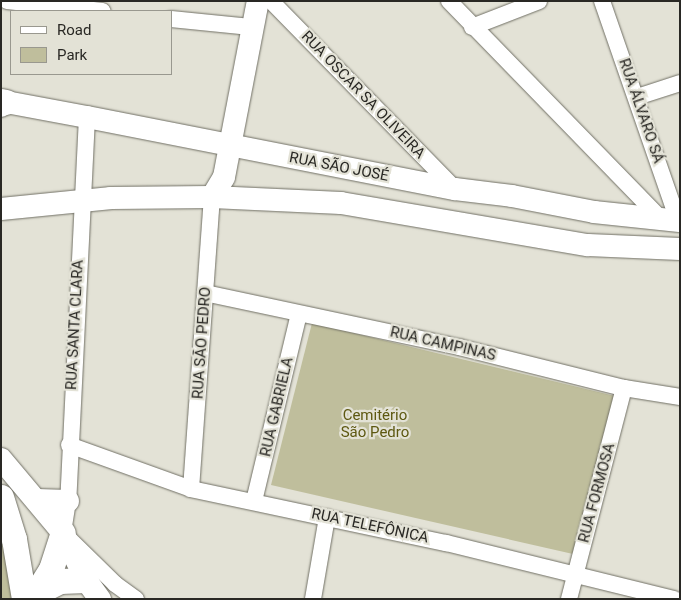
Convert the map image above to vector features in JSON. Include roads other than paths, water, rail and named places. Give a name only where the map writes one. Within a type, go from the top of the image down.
[{"type":"main road","points":[[212,197],[224,177],[251,27],[258,1]]},
{"type":"main road","name":"RUA SÃO JOSÉ","points":[[5,100],[230,147],[455,189],[512,196],[594,212],[673,221]]},
{"type":"main road","points":[[1,209],[81,199],[212,197],[341,203],[588,246],[680,249]]},
{"type":"main road","points":[[1,459],[63,533],[93,589]]},
{"type":"main road","points":[[1,497],[30,597]]},
{"type":"main road","points":[[37,500],[68,501]]},
{"type":"main road","points":[[30,597],[51,569],[63,533]]},
{"type":"main road","points":[[30,597],[60,581],[93,589]]},
{"type":"street","points":[[7,1],[92,10]]},
{"type":"street","name":"RUA OSCAR SA OLIVEIRA","points":[[271,1],[455,189]]},
{"type":"street","points":[[449,1],[472,27],[673,221]]},
{"type":"street","points":[[472,27],[539,1]]},
{"type":"street","name":"RUA ÁLVARO SÁ","points":[[602,1],[637,97],[673,221]]},
{"type":"street","points":[[172,19],[251,27]]},
{"type":"street","points":[[637,97],[680,83]]},
{"type":"street","name":"RUA SANTA CLARA","points":[[63,533],[68,501],[81,199],[87,117]]},
{"type":"street","name":"RUA SÃO PEDRO","points":[[191,489],[212,197]]},
{"type":"street","name":"RUA CAMPINAS","points":[[206,293],[459,346],[624,388],[680,397]]},
{"type":"street","name":"RUA GABRIELA","points":[[254,501],[299,314]]},
{"type":"street","name":"RUA FORMOSA","points":[[569,599],[624,388]]},
{"type":"street","name":"RUA TELEFÔNICA","points":[[69,444],[191,489],[327,517],[576,574],[674,599]]},
{"type":"street","points":[[313,599],[327,517]]},
{"type":"street","points":[[63,533],[115,584],[136,599]]},
{"type":"park label","name":"Cemitério São Pedro","points":[[375,424]]}]
